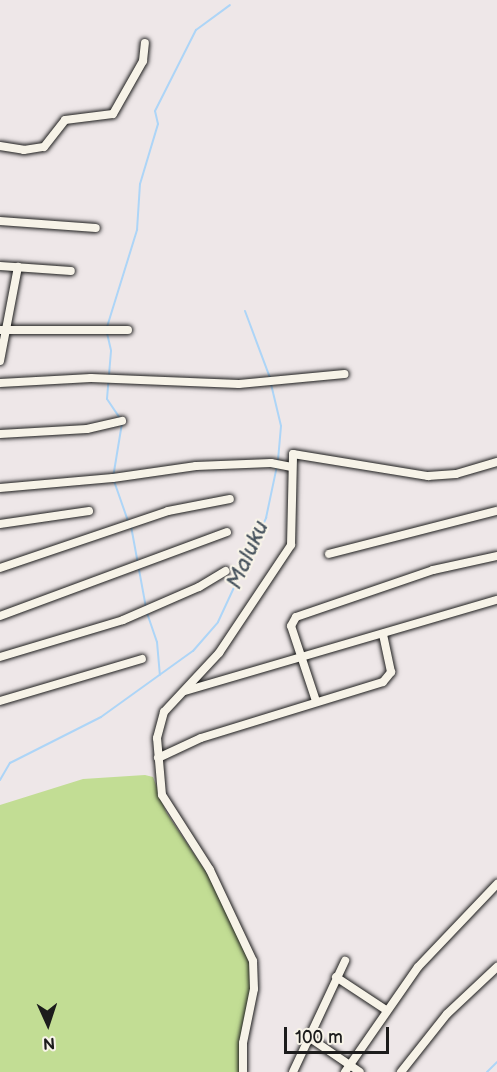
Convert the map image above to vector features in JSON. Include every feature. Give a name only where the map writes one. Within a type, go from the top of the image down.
[{"type":"street","points":[[0,146],[24,150],[44,147],[65,120],[113,114],[143,61],[145,43]]},
{"type":"street","points":[[0,221],[96,228]]},
{"type":"street","points":[[0,266],[71,271]]},
{"type":"street","points":[[0,361],[4,330],[18,267]]},
{"type":"street","points":[[4,330],[107,327],[128,330]]},
{"type":"street","points":[[0,383],[91,378],[228,384],[345,374]]},
{"type":"street","points":[[0,434],[65,431],[122,421]]},
{"type":"street","points":[[243,1072],[243,1042],[255,978],[251,953],[210,870],[165,803],[158,782],[159,724],[164,712],[219,653],[291,545],[295,489],[287,466],[293,454],[428,476],[456,474],[497,462]]},
{"type":"street","points":[[0,488],[113,478],[196,466],[271,463],[287,466]]},
{"type":"street","points":[[0,568],[168,511],[230,499]]},
{"type":"street","points":[[0,524],[89,511]]},
{"type":"street","points":[[329,554],[497,511]]},
{"type":"street","points":[[0,616],[227,532]]},
{"type":"street","points":[[316,701],[291,626],[296,617],[433,570],[497,556]]},
{"type":"street","points":[[0,657],[123,620],[200,587],[226,571]]},
{"type":"street","points":[[184,691],[302,660],[497,600]]},
{"type":"street","points":[[158,758],[201,738],[383,682],[391,672],[383,634]]},
{"type":"street","points":[[0,702],[142,659]]},
{"type":"street","points":[[345,1072],[418,967],[497,884]]},
{"type":"street","points":[[293,1072],[345,961]]},
{"type":"street","points":[[401,1072],[447,1014],[497,967]]},
{"type":"street","points":[[336,977],[386,1010]]},
{"type":"street","points":[[310,1038],[360,1072]]},
{"type":"green space","points":[[145,775],[153,777],[166,812],[208,875],[248,956],[252,983],[240,1072],[0,1072],[0,805],[83,779]]},
{"type":"waterway","points":[[107,327],[137,230],[140,184],[158,124],[155,111],[196,30],[230,5]]},
{"type":"waterway","name":"Maluku","points":[[245,311],[270,378]]},
{"type":"waterway","points":[[107,333],[111,351],[107,399],[120,418]]},
{"type":"waterway","name":"Maluku","points":[[271,384],[281,426],[278,461]]},
{"type":"waterway","points":[[122,423],[113,478],[128,521]]},
{"type":"waterway","name":"Maluku","points":[[0,780],[10,763],[101,717],[193,651],[218,622],[266,518],[277,466]]},
{"type":"waterway","points":[[131,526],[146,608]]},
{"type":"waterway","points":[[147,613],[157,642],[160,675]]},
{"type":"waterway","points":[[487,1072],[497,1062]]}]
